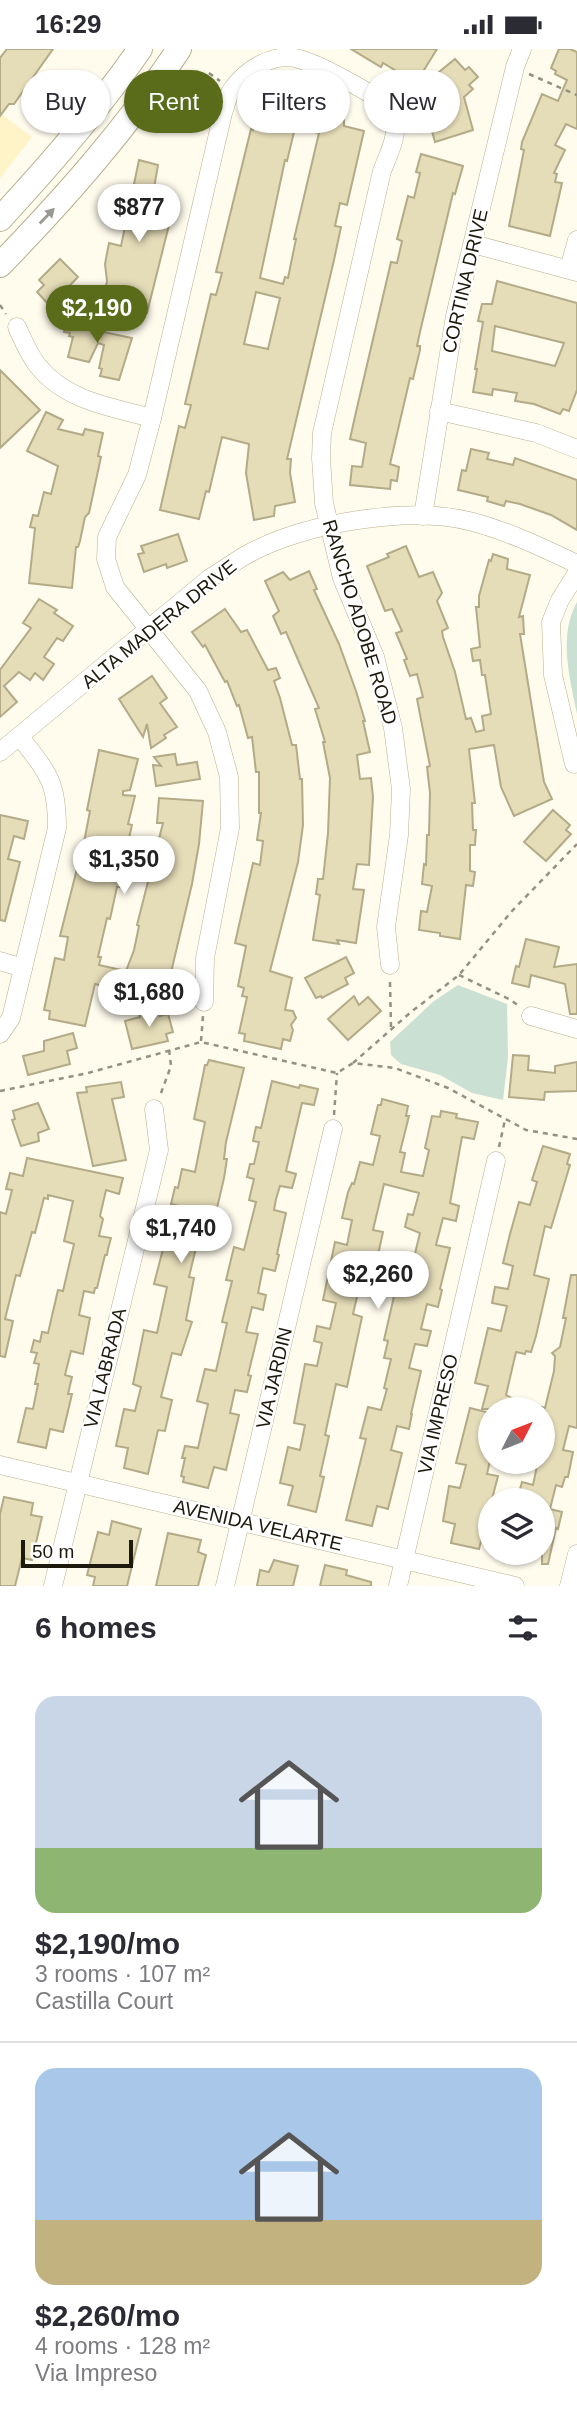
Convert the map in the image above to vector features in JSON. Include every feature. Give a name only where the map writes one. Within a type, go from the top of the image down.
[{"type":"main road","points":[[0,219],[48,168],[140,49]]},
{"type":"main road","points":[[0,265],[55,208],[114,139],[179,49]]},
{"type":"street","name":"CORTINA DRIVE","points":[[424,516],[455,316],[515,67],[522,49]]},
{"type":"street","name":"RANCHO ADOBE ROAD","points":[[204,1002],[205,958],[230,828],[229,777],[216,732],[198,691],[115,587],[106,559],[107,537],[137,475],[231,89],[254,68],[274,59],[297,58],[327,71],[366,92],[387,107],[394,118],[395,134],[382,171],[322,433],[321,458],[324,503],[342,577],[374,657],[393,728],[401,789],[399,835],[386,927],[390,965]]},
{"type":"street","points":[[473,244],[573,270],[577,240]]},
{"type":"street","points":[[17,327],[37,365],[60,389],[94,402],[152,418]]},
{"type":"street","points":[[439,411],[536,433],[577,449]]},
{"type":"street","name":"ALTA MADERA DRIVE","points":[[0,752],[210,578],[248,554],[329,524],[380,517],[424,516],[472,521],[527,540],[577,564]]},
{"type":"street","points":[[574,764],[553,675],[551,622],[560,600],[577,573]]},
{"type":"street","points":[[0,1034],[11,1018],[57,828],[57,797],[46,771],[20,737]]},
{"type":"street","points":[[0,961],[23,968]]},
{"type":"street","points":[[531,1016],[577,1029]]},
{"type":"street","name":"VIA LABRADA","points":[[53,1586],[159,1150],[155,1109]]},
{"type":"street","name":"VIA JARDIN","points":[[225,1586],[333,1129]]},
{"type":"street","name":"VIA IMPRESO","points":[[398,1586],[496,1161]]},
{"type":"street","name":"AVENIDA VELARTE","points":[[0,1465],[515,1586]]},
{"type":"street","points":[[569,1586],[577,1554]]},
{"type":"path","points":[[515,67],[577,95]]},
{"type":"path","points":[[0,1091],[88,1073],[201,1042],[337,1073],[353,1063],[459,975],[512,911],[577,844]]},
{"type":"path","points":[[390,965],[391,1030]]},
{"type":"path","points":[[459,975],[511,1000],[531,1016]]},
{"type":"path","points":[[201,1042],[204,1002]]},
{"type":"path","points":[[155,1109],[171,1066],[169,1049]]},
{"type":"path","points":[[353,1063],[395,1069],[438,1084],[526,1130],[577,1139]]},
{"type":"path","points":[[333,1129],[337,1073]]},
{"type":"path","points":[[496,1161],[505,1119]]},
{"type":"shaded area","points":[[0,113],[21,129],[21,133],[32,137],[0,178]]},
{"type":"green space","points":[[577,602],[577,714],[567,643],[571,615]]},
{"type":"green space","points":[[458,985],[507,1004],[508,1058],[503,1100],[472,1093],[440,1075],[401,1064],[391,1055],[390,1042],[434,1001]]},
{"type":"building","points":[[7,49],[53,49],[38,70],[21,70],[21,94],[0,116],[0,58]]},
{"type":"building","points":[[351,49],[437,49],[424,70],[395,70],[383,63],[381,67]]},
{"type":"building","points":[[559,49],[577,52],[577,129],[566,124],[555,145],[565,150],[554,173],[557,174],[555,182],[562,183],[550,236],[509,226],[524,150],[521,149],[522,142],[542,94],[558,101],[567,80],[555,74],[556,71],[551,68]]},
{"type":"building","points":[[455,59],[465,70],[469,67],[478,77],[469,85],[473,89],[464,97],[473,130],[435,142],[432,133],[460,133],[460,70],[442,70]]},
{"type":"building","points":[[350,128],[364,131],[347,205],[340,203],[335,226],[341,227],[287,459],[291,459],[290,473],[295,502],[275,506],[274,516],[254,520],[246,473],[249,444],[222,437],[209,492],[206,491],[199,519],[160,510],[179,426],[185,428],[191,405],[185,404],[211,294],[216,295],[222,273],[216,272],[250,133],[294,133],[287,161],[285,160],[260,278],[283,284],[285,277],[288,278],[294,239],[319,133],[350,133]],"holes":[[[256,292],[280,298],[268,349],[244,344]]]},
{"type":"building","points":[[421,154],[463,166],[455,194],[453,193],[417,346],[420,346],[420,350],[413,379],[410,378],[390,464],[399,467],[397,481],[391,480],[390,489],[350,485],[352,466],[362,467],[366,443],[350,439],[391,262],[397,263],[402,241],[397,239],[408,196],[414,198],[420,173],[416,172]]},
{"type":"building","points":[[139,160],[158,165],[154,188],[157,188],[156,192],[176,197],[147,313],[108,303],[110,296],[104,295],[109,243],[121,246]]},
{"type":"building","points":[[60,259],[78,277],[50,306],[37,292],[44,285],[39,280]]},
{"type":"building","points":[[497,281],[577,303],[577,390],[569,411],[563,409],[560,414],[534,404],[515,401],[517,393],[493,389],[492,395],[473,392],[483,322],[478,321],[482,304],[492,304]],"holes":[[[495,326],[564,343],[555,366],[492,351]]]},
{"type":"building","points":[[68,312],[96,319],[94,330],[132,338],[119,380],[100,376],[104,345],[98,343],[89,362],[68,357],[73,337],[64,332]]},
{"type":"building","points":[[0,370],[40,410],[0,448]]},
{"type":"building","points":[[46,412],[63,420],[58,429],[83,435],[85,429],[103,433],[98,456],[101,457],[89,513],[85,517],[80,541],[76,547],[72,588],[29,583],[35,528],[30,527],[33,515],[38,516],[44,492],[51,494],[58,466],[27,451]]},
{"type":"building","points":[[471,449],[489,453],[487,459],[513,465],[515,458],[577,480],[577,530],[551,515],[520,504],[506,501],[504,506],[487,501],[488,497],[458,490],[462,470],[466,471]]},
{"type":"building","points":[[178,534],[187,561],[167,568],[166,564],[144,572],[138,554],[144,553],[141,546]]},
{"type":"building","points":[[406,546],[419,577],[433,572],[442,593],[437,601],[448,628],[442,631],[443,637],[455,672],[466,719],[471,718],[476,732],[484,730],[482,716],[491,714],[485,675],[482,675],[480,660],[473,661],[471,649],[480,647],[476,607],[479,607],[479,596],[489,560],[491,561],[493,554],[508,559],[507,569],[530,575],[519,617],[523,616],[524,634],[520,634],[544,782],[552,799],[514,816],[501,787],[494,745],[469,749],[475,803],[472,803],[473,830],[476,830],[475,845],[470,845],[470,871],[475,872],[473,886],[466,885],[460,939],[419,930],[421,911],[427,912],[432,886],[422,884],[429,835],[430,793],[427,767],[430,766],[417,699],[423,697],[417,674],[410,676],[404,660],[407,659],[396,633],[402,631],[392,609],[385,611],[367,566]]},
{"type":"building","points":[[309,571],[317,589],[314,590],[339,644],[356,691],[370,752],[357,755],[360,779],[371,778],[373,797],[369,865],[357,864],[353,889],[364,890],[356,943],[337,940],[339,944],[313,940],[320,895],[316,894],[318,879],[323,879],[328,833],[330,778],[325,742],[315,709],[319,708],[286,632],[281,634],[273,616],[279,611],[265,581],[283,572],[290,580]]},
{"type":"building","points":[[39,599],[57,610],[54,613],[73,626],[63,641],[57,638],[44,657],[54,664],[43,680],[35,673],[30,680],[19,672],[4,686],[17,702],[0,717],[0,670],[31,628],[23,623]]},
{"type":"building","points":[[225,609],[241,632],[247,630],[268,670],[276,668],[280,678],[274,681],[292,745],[296,745],[302,779],[303,825],[298,862],[270,971],[292,978],[285,1010],[293,1011],[296,1018],[291,1025],[293,1030],[290,1041],[283,1039],[281,1049],[244,1041],[245,1034],[239,1033],[247,997],[242,996],[244,988],[238,986],[246,946],[235,943],[253,863],[260,865],[263,841],[257,840],[261,813],[259,772],[256,772],[252,737],[248,738],[239,705],[237,706],[227,681],[225,682],[205,645],[203,647],[192,632]]},
{"type":"building","points":[[152,676],[167,698],[160,703],[177,727],[151,748],[147,724],[143,737],[119,699]]},
{"type":"building","points":[[99,750],[138,759],[130,790],[123,791],[123,795],[135,796],[128,824],[132,825],[121,874],[124,874],[121,887],[117,887],[110,919],[107,918],[98,957],[101,957],[99,965],[126,971],[134,950],[139,926],[137,925],[163,823],[157,823],[159,798],[203,801],[192,884],[164,1002],[95,984],[85,1026],[49,1019],[50,1011],[44,1010],[55,958],[64,960],[68,937],[60,936],[85,837],[90,811],[87,810]]},
{"type":"building","points":[[175,754],[177,765],[197,762],[200,779],[156,786],[153,765],[161,766],[154,757]]},
{"type":"building","points":[[553,810],[570,825],[566,830],[571,834],[546,861],[524,842]]},
{"type":"building","points":[[0,815],[28,821],[24,839],[14,836],[8,859],[20,862],[5,921],[0,920]]},
{"type":"building","points":[[526,939],[559,947],[554,967],[577,964],[577,1014],[570,1014],[565,984],[531,975],[529,987],[512,983]]},
{"type":"building","points":[[346,957],[354,973],[345,978],[348,984],[322,998],[316,998],[305,978]]},
{"type":"building","points":[[354,996],[359,1005],[368,997],[381,1011],[348,1040],[328,1019]]},
{"type":"building","points":[[162,1008],[160,1016],[168,1014],[173,1032],[166,1034],[168,1041],[132,1049],[125,1021],[140,1017],[139,1013]]},
{"type":"building","points":[[73,1033],[77,1048],[67,1051],[70,1064],[28,1075],[23,1056],[44,1051],[44,1041]]},
{"type":"building","points":[[513,1055],[529,1056],[528,1070],[555,1073],[555,1066],[577,1062],[577,1091],[545,1092],[544,1100],[509,1097]]},
{"type":"building","points":[[209,1060],[244,1068],[226,1142],[224,1178],[211,1234],[200,1231],[189,1277],[194,1278],[186,1320],[192,1322],[181,1355],[172,1353],[161,1397],[172,1400],[165,1431],[158,1430],[148,1474],[124,1468],[128,1448],[116,1446],[124,1409],[135,1411],[141,1387],[133,1384],[144,1330],[157,1333],[167,1287],[154,1284],[166,1237],[169,1238],[171,1230],[177,1231],[183,1207],[171,1204],[175,1187],[178,1188],[182,1169],[195,1172],[205,1122],[194,1119],[205,1065]]},
{"type":"building","points":[[272,1081],[299,1088],[300,1085],[318,1089],[314,1105],[302,1103],[286,1171],[296,1174],[292,1188],[280,1186],[276,1199],[274,1210],[286,1213],[277,1254],[279,1255],[275,1271],[263,1268],[258,1293],[266,1295],[263,1310],[252,1307],[246,1332],[258,1334],[248,1375],[251,1376],[247,1392],[235,1390],[230,1413],[239,1415],[226,1470],[214,1467],[208,1488],[183,1482],[184,1477],[181,1476],[185,1458],[182,1458],[185,1446],[198,1448],[208,1404],[197,1401],[205,1369],[216,1371],[227,1323],[222,1322],[232,1281],[226,1280],[234,1247],[244,1250],[256,1202],[249,1200],[254,1179],[247,1177],[250,1164],[254,1164],[259,1142],[253,1141],[256,1127],[261,1128]]},
{"type":"building","points":[[121,1082],[124,1097],[112,1099],[126,1160],[93,1166],[77,1093],[87,1092],[86,1087]]},
{"type":"building","points":[[382,1099],[408,1106],[406,1116],[409,1116],[400,1152],[405,1153],[401,1172],[423,1176],[429,1150],[425,1148],[432,1116],[440,1117],[441,1111],[457,1114],[456,1118],[478,1122],[474,1139],[462,1137],[450,1203],[459,1206],[456,1221],[443,1218],[436,1245],[450,1248],[440,1289],[442,1290],[438,1307],[427,1304],[421,1329],[431,1331],[427,1346],[415,1344],[409,1368],[421,1371],[409,1429],[397,1426],[391,1450],[402,1453],[388,1509],[377,1506],[372,1526],[346,1520],[366,1439],[360,1438],[368,1407],[381,1410],[387,1389],[384,1388],[391,1359],[384,1358],[388,1341],[384,1340],[397,1283],[407,1286],[420,1233],[405,1227],[408,1214],[413,1215],[419,1193],[384,1184],[373,1230],[383,1232],[376,1264],[365,1262],[353,1314],[362,1317],[347,1387],[336,1384],[325,1435],[329,1436],[320,1476],[324,1477],[316,1512],[288,1505],[293,1486],[280,1483],[288,1447],[300,1450],[305,1425],[294,1423],[305,1364],[317,1366],[322,1343],[314,1341],[317,1326],[330,1329],[336,1303],[323,1300],[335,1242],[347,1245],[352,1220],[342,1218],[348,1192],[352,1183],[354,1184],[360,1162],[373,1165],[380,1136],[371,1134]]},
{"type":"building","points":[[38,1103],[49,1129],[38,1133],[39,1141],[21,1146],[12,1120],[15,1119],[13,1111]]},
{"type":"building","points":[[543,1146],[570,1154],[567,1164],[570,1165],[551,1228],[545,1226],[534,1275],[549,1279],[531,1352],[516,1352],[506,1395],[510,1397],[485,1397],[488,1386],[475,1383],[488,1328],[501,1331],[507,1306],[492,1303],[495,1287],[508,1289],[513,1266],[503,1263],[519,1202],[530,1205],[537,1182],[532,1180]]},
{"type":"building","points":[[27,1158],[123,1178],[119,1194],[106,1190],[99,1236],[111,1238],[97,1288],[94,1293],[84,1291],[79,1315],[90,1318],[83,1354],[71,1351],[65,1375],[72,1377],[68,1394],[72,1394],[63,1432],[50,1429],[46,1448],[18,1442],[26,1408],[33,1409],[38,1384],[35,1384],[39,1364],[34,1363],[37,1353],[31,1352],[34,1340],[40,1342],[42,1332],[48,1333],[58,1290],[63,1291],[74,1244],[64,1241],[73,1201],[48,1195],[48,1199],[44,1198],[20,1276],[16,1275],[5,1319],[13,1321],[5,1357],[0,1356],[0,1212],[6,1214],[12,1190],[6,1189],[10,1173],[23,1176]]},
{"type":"building","points":[[571,1275],[577,1275],[577,1428],[569,1426],[563,1450],[573,1452],[568,1477],[565,1477],[562,1487],[556,1485],[555,1489],[520,1488],[522,1482],[533,1485],[535,1474],[555,1474],[555,1397],[548,1397],[554,1371],[555,1356],[552,1353],[560,1347],[566,1318],[563,1318]]},
{"type":"building","points":[[470,1408],[478,1410],[478,1474],[498,1476],[495,1488],[478,1488],[478,1549],[451,1543],[455,1524],[443,1521],[449,1486],[460,1488],[466,1465],[456,1463]]},
{"type":"building","points":[[4,1497],[33,1503],[31,1515],[42,1517],[32,1560],[22,1558],[15,1586],[0,1586],[0,1514]]},
{"type":"building","points":[[555,1510],[562,1512],[558,1529],[556,1528],[555,1532]]},
{"type":"building","points":[[112,1521],[141,1529],[127,1586],[93,1586],[95,1577],[87,1575],[98,1532],[109,1535]]},
{"type":"building","points":[[168,1533],[201,1540],[198,1552],[206,1555],[198,1586],[156,1586]]},
{"type":"building","points":[[274,1560],[298,1566],[293,1586],[257,1586],[260,1570],[269,1572]]},
{"type":"building","points":[[325,1565],[347,1570],[346,1575],[371,1582],[371,1586],[320,1586]]}]
